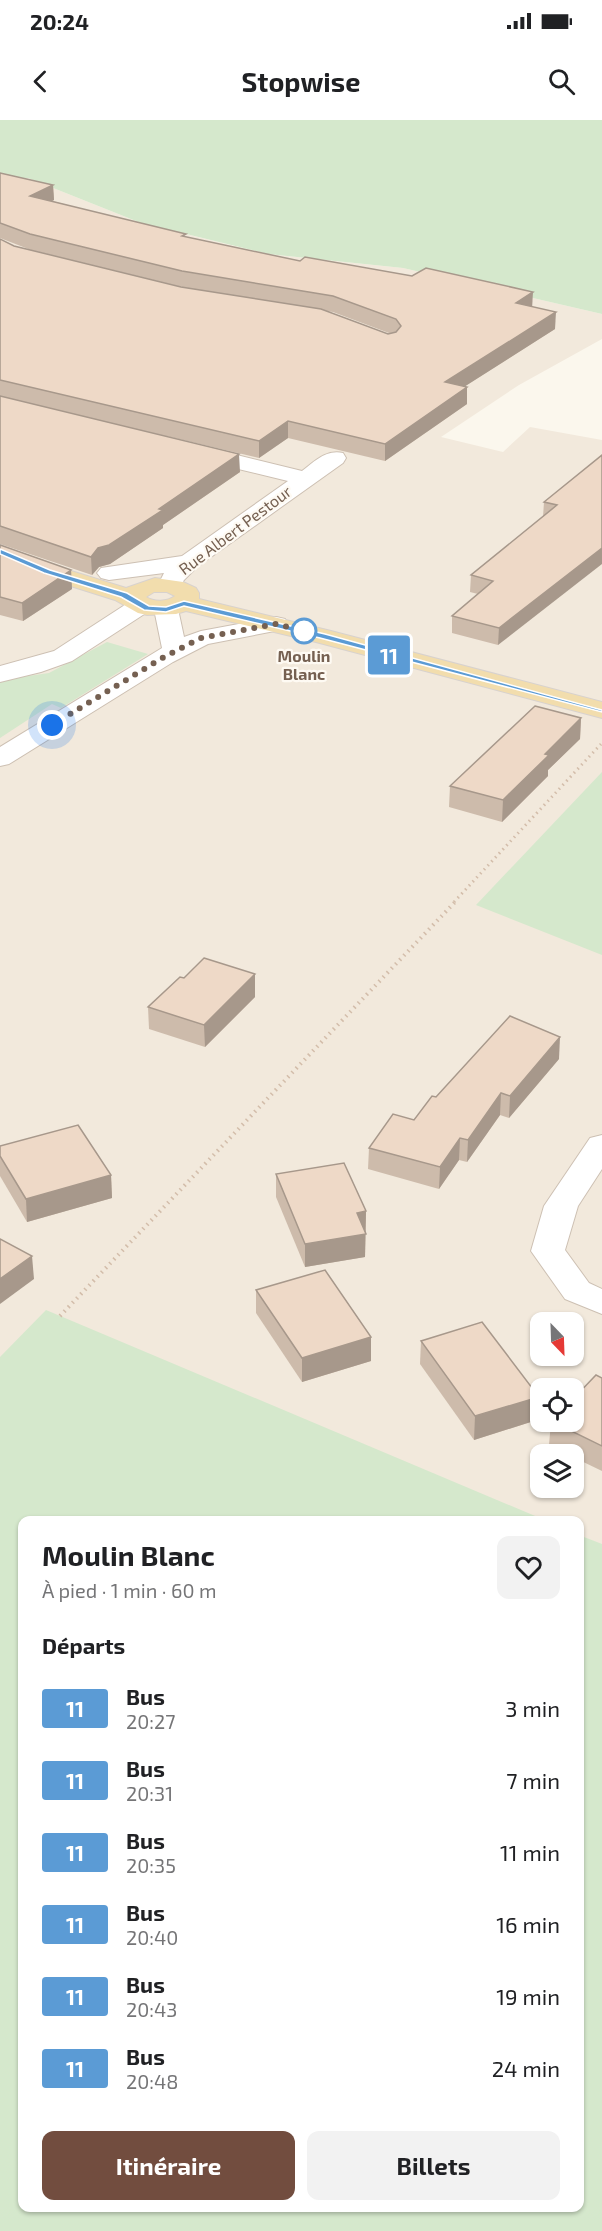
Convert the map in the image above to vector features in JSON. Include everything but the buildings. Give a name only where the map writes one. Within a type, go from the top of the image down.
[{"type":"main road","points":[[0,551],[67,561],[109,573],[201,609],[276,624],[602,710]]},
{"type":"main road","points":[[0,551],[47,572],[111,590],[136,603],[170,596]]},
{"type":"street","name":"Rue Albert Pestour","points":[[181,448],[305,479]]},
{"type":"street","name":"Rue Albert Pestour","points":[[170,596],[173,577],[189,562],[334,458]]},
{"type":"street","points":[[109,573],[189,562]]},
{"type":"street","points":[[170,596],[175,652]]},
{"type":"street","points":[[0,674],[32,667],[63,656],[136,603]]},
{"type":"street","points":[[0,758],[201,638],[276,624]]},
{"type":"street","points":[[602,1145],[561,1206],[548,1251],[577,1291],[602,1303]]},
{"type":"path","points":[[60,1316],[602,743]]},
{"type":"shaded area","points":[[28,178],[141,223],[267,254],[403,268],[602,314],[602,339],[519,385],[441,437],[503,452],[530,427],[602,440],[602,1545],[584,1537],[584,1516],[529,1516],[0,1358],[0,180]]},
{"type":"green space","points":[[0,120],[602,120],[602,314],[403,268],[268,254],[141,223],[28,178],[0,180]]},
{"type":"green space","points":[[107,642],[148,654],[61,708],[52,704],[0,738],[0,680],[49,673]]},
{"type":"green space","points":[[602,772],[602,955],[476,905]]},
{"type":"green space","points":[[46,1310],[535,1516],[18,1516],[18,2212],[584,2212],[584,1537],[602,1544],[602,2231],[0,2231],[0,1357]]},
{"type":"bus line","name":"11","points":[[0,552],[47,572],[111,590],[147,608],[166,609],[184,603],[201,609],[276,624],[602,710]]},
{"type":"place","name":"Moulin Blanc","points":[[304,631]]},
{"type":"route","points":[[52,725],[164,657],[201,638],[276,624],[304,631]]}]
